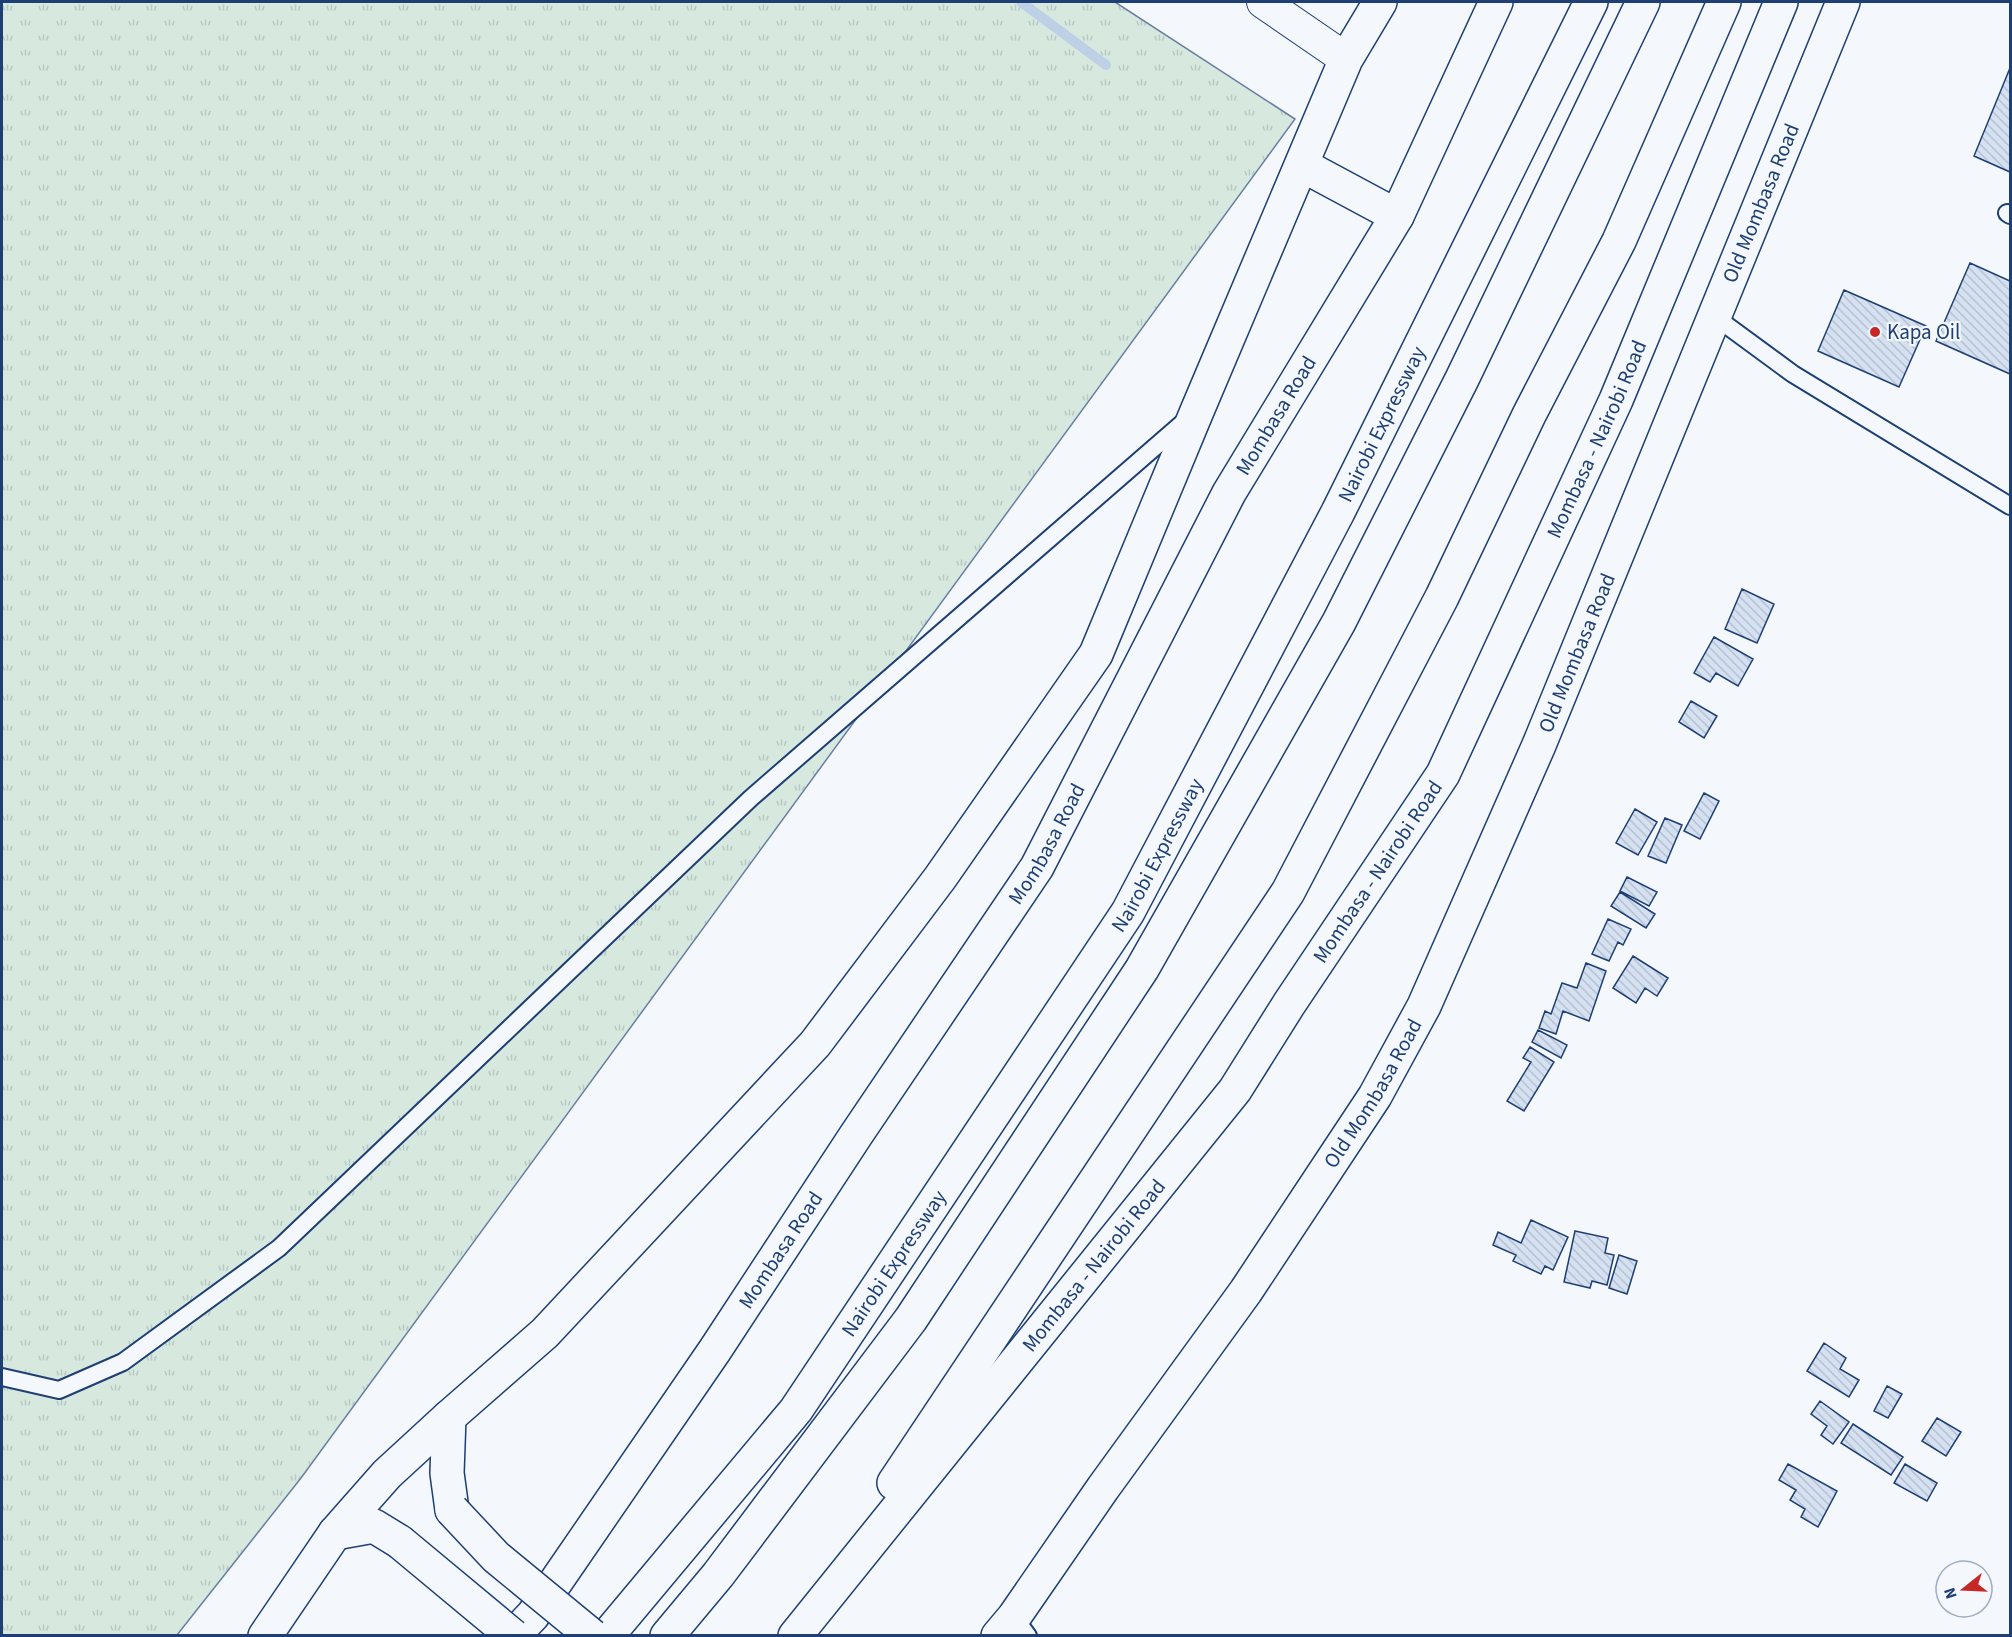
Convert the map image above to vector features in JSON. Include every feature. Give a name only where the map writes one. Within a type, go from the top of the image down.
[{"type":"main road","points":[[265,1635],[335,1533],[387,1474],[448,1417],[545,1333],[815,1044],[933,887],[1096,654],[1346,59],[1380,2]]},
{"type":"main road","name":"Mombasa Road","points":[[513,1635],[533,1615],[715,1350],[856,1135],[1037,867],[1229,492],[1397,216],[1496,2]]},
{"type":"main road","name":"Nairobi Expressway","points":[[607,1635],[796,1410],[1128,912],[1338,512],[1591,2]]},
{"type":"main road","name":"Nairobi Expressway","points":[[667,1635],[718,1575],[911,1319],[1142,969],[1339,622],[1462,379],[1643,2]]},
{"type":"main road","points":[[793,1635],[1288,891],[1442,597],[1529,415],[1619,241],[1725,2]]},
{"type":"main road","name":"Mombasa - Nairobi Road","points":[[793,1635],[1234,1090],[1443,774],[1616,400],[1780,2]]},
{"type":"main road","name":"Old Mombasa Road","points":[[1013,1629],[1102,1488],[1214,1336],[1375,1096],[1424,1006],[1539,745],[1843,2]]},
{"type":"main road","points":[[1302,165],[1397,216]]},
{"type":"main road","points":[[448,1417],[447,1473],[452,1510],[496,1557],[592,1635]]},
{"type":"main road","points":[[335,1533],[374,1526],[400,1542],[513,1635]]},
{"type":"street","points":[[1263,2],[1346,59]]},
{"type":"lane","points":[[1714,316],[1793,374],[2010,506]]},
{"type":"lane","points":[[2,1377],[59,1390],[123,1362],[279,1248],[751,798],[1197,411]]},
{"type":"green space","points":[[2,2],[1115,2],[1295,119],[301,1478],[177,1635],[2,1636]]},
{"type":"building","points":[[2010,68],[2010,172],[1974,156]]},
{"type":"building","points":[[1970,263],[2010,281],[2010,374],[1936,341]]},
{"type":"building","points":[[1844,290],[1926,326],[1899,387],[1818,351]]},
{"type":"building","points":[[1742,589],[1774,604],[1757,643],[1725,629]]},
{"type":"building","points":[[1714,637],[1753,659],[1738,686],[1716,673],[1710,682],[1694,673]]},
{"type":"building","points":[[1691,701],[1717,716],[1704,738],[1679,722]]},
{"type":"building","points":[[1704,793],[1719,801],[1700,839],[1684,831]]},
{"type":"building","points":[[1635,809],[1657,822],[1638,855],[1616,843]]},
{"type":"building","points":[[1665,818],[1682,825],[1666,863],[1648,856]]},
{"type":"building","points":[[1627,877],[1657,892],[1649,906],[1620,891]]},
{"type":"building","points":[[1620,892],[1655,914],[1646,928],[1611,906]]},
{"type":"building","points":[[1608,919],[1631,929],[1623,945],[1618,942],[1609,961],[1592,954]]},
{"type":"building","points":[[1633,956],[1668,978],[1657,996],[1645,988],[1636,1003],[1613,988]]},
{"type":"building","points":[[1586,963],[1606,971],[1589,1021],[1563,1011],[1556,1034],[1539,1028],[1545,1011],[1551,1014],[1562,983],[1577,988]]},
{"type":"building","points":[[1538,1030],[1567,1045],[1561,1058],[1532,1042]]},
{"type":"building","points":[[1530,1047],[1554,1062],[1524,1111],[1507,1101],[1531,1062],[1523,1058]]},
{"type":"building","points":[[1531,1220],[1568,1237],[1553,1270],[1545,1266],[1541,1274],[1513,1261],[1516,1255],[1493,1245],[1498,1232],[1521,1243]]},
{"type":"building","points":[[1575,1231],[1608,1238],[1605,1253],[1614,1255],[1607,1285],[1592,1281],[1590,1288],[1564,1282]]},
{"type":"building","points":[[1619,1255],[1637,1261],[1627,1294],[1609,1288]]},
{"type":"building","points":[[1824,1343],[1846,1358],[1840,1369],[1859,1380],[1849,1397],[1807,1371]]},
{"type":"building","points":[[1887,1386],[1902,1394],[1888,1418],[1874,1411]]},
{"type":"building","points":[[1820,1401],[1849,1422],[1833,1444],[1821,1435],[1827,1426],[1811,1414]]},
{"type":"building","points":[[1937,1418],[1961,1432],[1946,1456],[1922,1441]]},
{"type":"building","points":[[1853,1424],[1903,1457],[1891,1475],[1841,1443]]},
{"type":"building","points":[[1788,1464],[1837,1491],[1818,1527],[1801,1517],[1805,1509],[1790,1500],[1796,1490],[1779,1480]]},
{"type":"building","points":[[1905,1464],[1937,1483],[1927,1501],[1894,1483]]},
{"type":"waterway","points":[[1021,2],[1106,65]]},
{"type":"place","name":"Kapa Oil","points":[[1875,332]]}]
